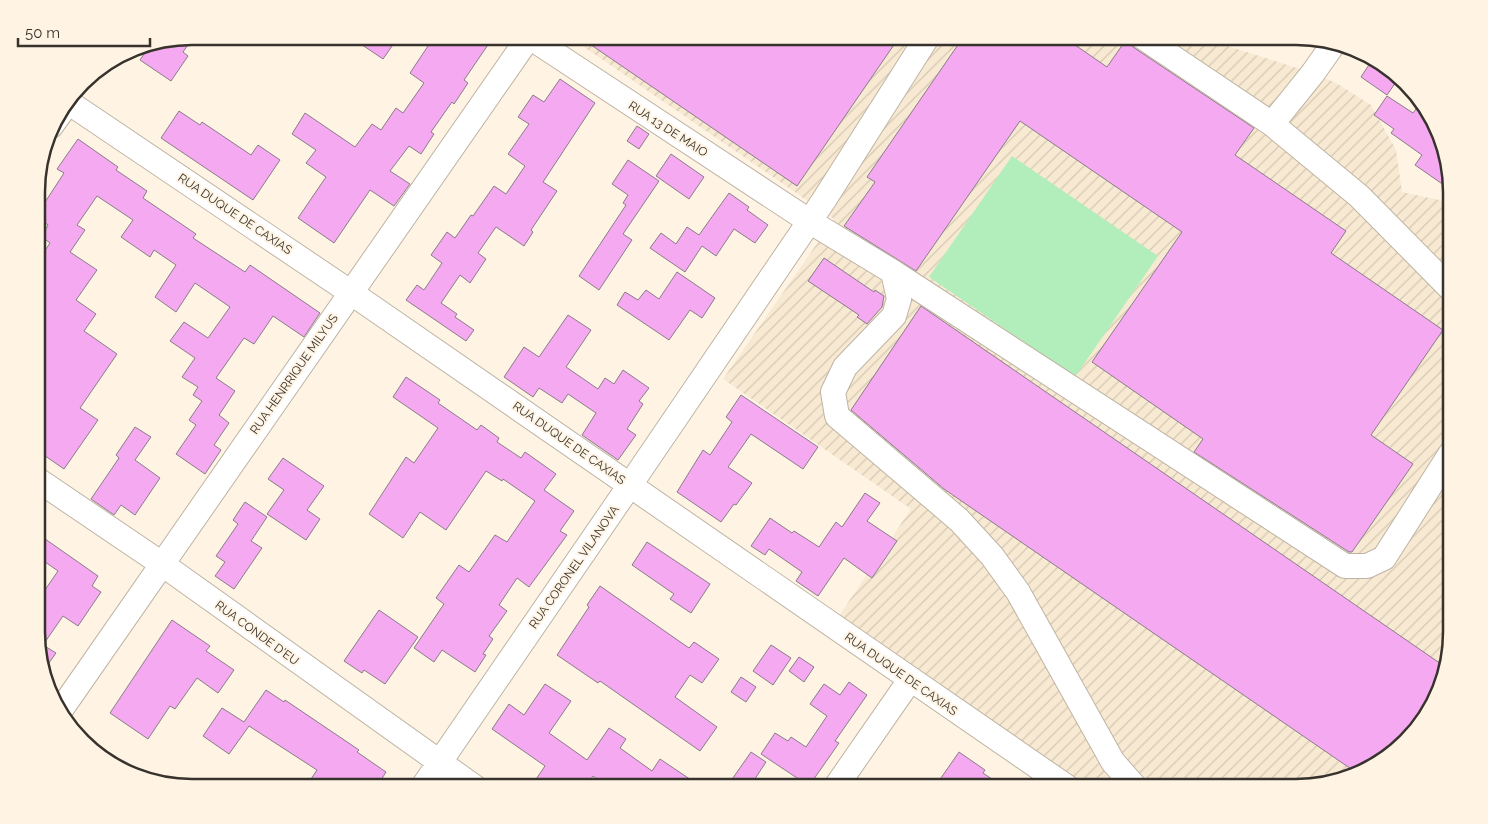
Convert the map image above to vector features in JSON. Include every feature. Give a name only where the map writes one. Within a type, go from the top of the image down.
[{"type":"street","name":"RUA HENRRIQUE MILYUS","points":[[64,705],[522,45]]},
{"type":"street","name":"RUA 13 DE MAIO","points":[[540,45],[809,221],[893,272],[1345,566],[1367,566],[1384,558],[1443,466]]},
{"type":"street","name":"RUA CORONEL VILANOVA","points":[[428,779],[809,221],[922,45]]},
{"type":"street","points":[[1154,45],[1272,124],[1360,196],[1443,281]]},
{"type":"street","points":[[1272,124],[1314,73],[1330,49]]},
{"type":"street","name":"RUA DUQUE DE CAXIAS","points":[[72,106],[350,292],[1054,779]]},
{"type":"street","points":[[893,272],[899,299],[894,316],[845,366],[833,392],[837,416],[959,520],[992,556],[1018,592],[1113,762],[1127,779]]},
{"type":"street","name":"RUA CONDE D'EU","points":[[45,485],[162,564],[463,779]]},
{"type":"street","points":[[841,779],[910,680]]},
{"type":"shaded area","points":[[581,45],[1224,45],[1313,73],[1336,83],[1371,105],[1396,150],[1402,192],[1443,201],[1442,651],[1438,670],[1428,697],[1407,729],[1393,743],[1361,764],[1325,776],[1306,779],[1076,779],[839,616],[911,509],[723,379],[834,219]]},
{"type":"green space","points":[[1012,156],[1158,256],[1075,377],[929,277]]},
{"type":"building","points":[[188,45],[183,52],[188,56],[171,81],[140,60],[145,53],[154,50]]},
{"type":"building","points":[[362,45],[393,45],[383,59]]},
{"type":"building","points":[[427,45],[488,45],[464,80],[468,83],[431,132],[434,134],[421,154],[409,146],[390,171],[410,184],[394,206],[370,190],[334,243],[298,218],[326,177],[306,163],[316,150],[292,134],[305,113],[355,147],[372,124],[381,130],[396,108],[403,113],[424,83],[410,73],[428,46]]},
{"type":"building","points":[[591,45],[894,45],[797,186]]},
{"type":"building","points":[[958,45],[1075,45],[1107,67],[1122,45],[1131,45],[1254,128],[1235,155],[1346,231],[1331,253],[1443,330],[1371,435],[1413,464],[1352,552],[1349,552],[1194,452],[1203,439],[1092,362],[1182,232],[1020,121],[916,271],[844,226],[875,182],[867,177]]},
{"type":"building","points":[[1369,65],[1395,83],[1387,95],[1361,77]]},
{"type":"building","points":[[560,79],[595,103],[543,182],[557,191],[531,230],[533,232],[524,246],[496,227],[478,253],[486,259],[470,283],[460,275],[441,303],[457,314],[455,317],[474,330],[466,341],[406,300],[417,285],[424,290],[442,263],[431,255],[447,232],[455,238],[494,186],[506,194],[525,166],[508,154],[529,124],[518,117],[533,95],[544,102]]},
{"type":"building","points":[[1387,96],[1413,113],[1417,108],[1428,127],[1435,145],[1442,173],[1443,184],[1415,165],[1422,155],[1391,133],[1394,129],[1374,115]]},
{"type":"building","points":[[179,111],[200,125],[202,122],[251,155],[258,145],[280,160],[253,200],[161,138]]},
{"type":"building","points":[[637,126],[649,134],[639,149],[627,141]]},
{"type":"building","points":[[78,139],[118,167],[116,170],[147,191],[143,198],[196,234],[193,238],[245,272],[250,265],[320,313],[304,337],[273,316],[254,344],[244,338],[216,378],[235,391],[219,415],[229,423],[214,445],[221,450],[205,474],[176,454],[196,425],[189,420],[202,401],[193,395],[198,387],[182,377],[195,358],[170,341],[184,322],[208,338],[230,307],[195,283],[176,312],[155,297],[176,265],[154,250],[150,257],[121,237],[133,220],[97,196],[77,225],[85,230],[70,252],[97,270],[76,300],[96,314],[84,331],[117,354],[80,408],[98,420],[64,469],[45,456],[45,250],[50,243],[45,239],[45,231],[48,225],[45,223],[45,202],[64,173],[57,169]]},
{"type":"building","points":[[671,154],[704,177],[689,199],[656,176]]},
{"type":"building","points":[[628,160],[659,181],[623,234],[632,240],[599,290],[579,276],[626,205],[623,203],[628,195],[612,184]]},
{"type":"building","points":[[729,193],[749,207],[747,210],[768,225],[755,243],[734,229],[716,256],[702,246],[685,272],[650,248],[661,233],[676,244],[687,227],[699,235]]},
{"type":"building","points":[[824,258],[874,292],[875,290],[884,296],[882,307],[867,324],[857,317],[859,315],[808,281]]},
{"type":"building","points":[[677,272],[715,298],[702,318],[690,310],[669,340],[617,305],[625,292],[638,300],[646,290],[659,299]]},
{"type":"building","points":[[921,306],[1439,663],[1428,697],[1407,729],[1393,743],[1361,764],[1350,768],[944,489],[851,410]]},
{"type":"building","points":[[568,315],[591,330],[566,367],[598,389],[605,378],[614,384],[623,370],[649,388],[639,401],[643,404],[627,429],[636,435],[618,460],[582,435],[596,413],[568,394],[562,403],[539,388],[533,397],[504,377],[524,347],[539,357]]},
{"type":"building","points":[[406,377],[440,400],[438,403],[477,430],[481,425],[499,438],[497,442],[521,458],[525,452],[556,474],[544,490],[574,511],[560,531],[567,535],[529,587],[517,578],[499,605],[507,611],[489,636],[493,639],[483,654],[486,655],[475,672],[442,650],[434,662],[414,648],[444,604],[436,598],[459,565],[469,572],[495,535],[507,542],[535,501],[503,479],[502,481],[486,471],[446,530],[420,512],[403,538],[369,514],[406,457],[414,463],[438,428],[393,397]]},
{"type":"building","points":[[741,395],[818,447],[803,469],[751,434],[728,467],[752,483],[721,522],[677,492],[703,450],[710,455],[732,422],[726,417]]},
{"type":"building","points":[[135,427],[151,437],[135,460],[160,478],[135,515],[121,505],[114,515],[91,499],[119,458],[116,455]]},
{"type":"building","points":[[283,458],[324,486],[307,510],[320,519],[306,540],[267,514],[284,490],[268,479]]},
{"type":"building","points":[[865,493],[880,503],[867,521],[897,541],[872,578],[844,558],[818,596],[796,581],[802,572],[769,549],[765,555],[751,546],[770,518],[792,533],[794,531],[819,547],[836,522],[842,527]]},
{"type":"building","points":[[245,502],[267,517],[251,541],[262,548],[234,589],[215,576],[225,562],[216,556],[238,524],[233,520]]},
{"type":"building","points":[[45,539],[98,576],[92,586],[101,592],[78,626],[63,616],[45,641],[45,590],[58,571],[45,562]]},
{"type":"building","points":[[647,542],[710,584],[691,613],[670,599],[674,594],[632,565]]},
{"type":"building","points":[[600,586],[689,648],[694,642],[719,659],[702,683],[690,675],[675,697],[717,727],[700,751],[600,681],[598,683],[557,655],[589,607],[587,605]]},
{"type":"building","points":[[379,610],[418,637],[385,684],[364,670],[362,673],[344,661]]},
{"type":"building","points":[[172,620],[210,646],[206,651],[234,670],[218,693],[197,678],[175,709],[170,706],[148,739],[110,713]]},
{"type":"building","points":[[771,645],[791,658],[773,685],[753,671]]},
{"type":"building","points":[[46,647],[56,653],[49,663]]},
{"type":"building","points":[[799,657],[814,667],[804,682],[789,671]]},
{"type":"building","points":[[741,677],[756,687],[746,702],[731,692]]},
{"type":"building","points":[[849,682],[867,695],[835,741],[839,743],[814,779],[798,779],[761,754],[775,733],[788,741],[791,737],[806,747],[827,716],[810,704],[824,684],[840,695]]},
{"type":"building","points":[[545,684],[571,701],[549,733],[587,760],[609,728],[626,739],[620,748],[652,771],[660,759],[690,779],[597,779],[593,776],[591,779],[536,779],[545,766],[492,729],[509,704],[524,715]]},
{"type":"building","points":[[266,690],[284,702],[285,700],[359,750],[357,752],[386,772],[382,779],[311,779],[317,770],[249,726],[229,754],[203,736],[222,708],[244,722]]},
{"type":"building","points":[[751,752],[766,762],[755,779],[732,779]]},
{"type":"building","points":[[959,752],[985,770],[983,773],[992,779],[940,779]]}]
